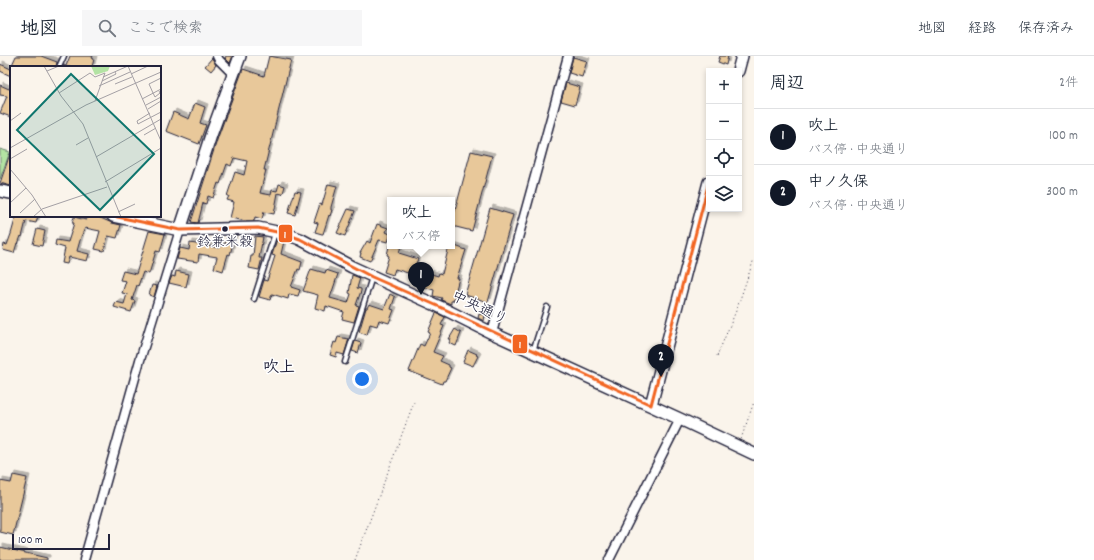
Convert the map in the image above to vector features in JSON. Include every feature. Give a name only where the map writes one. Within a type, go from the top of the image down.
[{"type":"street","points":[[217,56],[233,74]]},
{"type":"street","points":[[84,560],[140,360],[180,230],[211,135],[240,56]]},
{"type":"street","points":[[492,332],[568,56]]},
{"type":"street","points":[[739,68],[742,56]]},
{"type":"street","points":[[0,191],[10,193]]},
{"type":"street","points":[[651,405],[706,194]]},
{"type":"street","name":"中央通り","points":[[118,217],[180,230],[258,228],[286,234],[300,239],[372,277],[440,307],[754,454]]},
{"type":"street","points":[[609,560],[680,419]]},
{"type":"lane","points":[[59,66],[64,56]]},
{"type":"lane","points":[[254,299],[275,232]]},
{"type":"lane","points":[[345,362],[372,277]]},
{"type":"lane","points":[[533,351],[547,308]]},
{"type":"path","points":[[717,356],[736,311],[754,259]]},
{"type":"path","points":[[355,560],[414,402]]},
{"type":"path","points":[[738,447],[754,402]]},
{"type":"green space","points":[[0,149],[10,152],[0,179]]},
{"type":"building","points":[[16,56],[41,56],[57,62],[56,66],[11,66]]},
{"type":"building","points":[[70,56],[93,56],[92,58],[94,59],[92,66],[66,66]]},
{"type":"building","points":[[226,56],[233,56],[230,63],[225,58]]},
{"type":"building","points":[[269,56],[291,60],[264,170],[266,170],[260,193],[271,195],[272,190],[277,191],[279,184],[285,186],[282,194],[278,193],[274,214],[264,212],[262,219],[255,217],[254,221],[230,218],[234,202],[227,200],[229,196],[227,196],[235,172],[244,175],[247,161],[234,158],[231,166],[227,164],[213,198],[208,196],[206,204],[203,203],[198,223],[191,222],[218,137],[243,69],[264,76]]},
{"type":"building","points":[[720,56],[728,56],[726,65],[718,62]]},
{"type":"building","points":[[573,57],[587,61],[582,77],[569,73]]},
{"type":"building","points":[[212,58],[216,65],[211,71],[205,66]]},
{"type":"building","points":[[0,64],[10,69],[10,76],[0,71]]},
{"type":"building","points":[[566,83],[580,87],[575,105],[561,101]]},
{"type":"building","points":[[0,85],[9,89],[10,88],[10,117],[0,113],[7,96],[0,95]]},
{"type":"building","points":[[195,103],[205,107],[200,123],[206,125],[199,144],[166,131],[173,112],[189,119]]},
{"type":"building","points":[[471,151],[492,156],[472,231],[455,227],[455,211]]},
{"type":"building","points":[[10,154],[10,186],[0,183]]},
{"type":"building","points":[[328,184],[337,186],[331,207],[332,210],[322,234],[315,232],[318,223],[314,222],[320,204],[322,205]]},
{"type":"building","points":[[295,191],[301,192],[295,215],[288,213]]},
{"type":"building","points":[[490,208],[513,215],[488,302],[465,295]]},
{"type":"building","points":[[348,209],[355,211],[345,236],[337,233]]},
{"type":"building","points":[[16,217],[38,217],[36,223],[26,221],[22,237],[21,236],[18,244],[17,243],[14,253],[3,250],[4,244],[7,245]]},
{"type":"building","points":[[74,217],[86,220],[87,217],[98,217],[121,225],[117,238],[108,236],[104,251],[95,249],[100,231],[85,228],[77,251],[89,254],[87,261],[69,257],[67,264],[62,263],[65,248],[55,245],[56,240],[68,242],[74,223],[72,223]]},
{"type":"building","points":[[377,224],[387,228],[387,242],[379,240],[370,261],[360,257],[360,253],[367,241],[370,243]]},
{"type":"building","points":[[37,229],[45,231],[42,246],[33,244]]},
{"type":"building","points":[[149,231],[165,234],[160,252],[156,251],[149,274],[143,272],[132,300],[135,301],[131,312],[114,307],[116,302],[124,304],[127,294],[122,293],[126,281],[120,280],[123,271],[136,274]]},
{"type":"building","points":[[255,236],[263,237],[259,258],[262,258],[259,270],[249,268],[251,256],[253,256]]},
{"type":"building","points":[[227,237],[234,238],[230,255],[228,254],[223,271],[214,268],[217,257],[199,254],[198,262],[177,259],[180,248],[189,250],[190,243],[220,248],[221,245],[225,245]]},
{"type":"building","points":[[277,239],[284,241],[281,254],[302,262],[300,270],[298,269],[291,287],[300,290],[298,296],[289,294],[288,299],[272,294],[270,300],[259,297],[264,280],[267,281],[275,256],[272,255]]},
{"type":"building","points":[[455,246],[466,250],[451,304],[441,300],[442,298],[433,296],[434,290],[413,284],[415,278],[425,282],[428,273],[438,276],[439,273],[442,274],[448,249],[455,249]]},
{"type":"building","points":[[388,249],[400,249],[399,253],[418,259],[411,274],[395,269],[393,275],[384,272],[389,256],[387,255]]},
{"type":"building","points":[[418,249],[424,249],[423,253],[417,251]]},
{"type":"building","points":[[311,269],[325,273],[326,270],[338,274],[330,298],[348,303],[351,294],[349,293],[352,275],[360,278],[357,288],[361,289],[361,291],[356,305],[359,306],[354,322],[342,319],[344,312],[326,306],[325,311],[315,308],[318,295],[303,291]]},
{"type":"building","points":[[176,271],[189,274],[186,287],[169,283],[172,276],[175,277]]},
{"type":"building","points":[[152,285],[157,286],[154,297],[149,295]]},
{"type":"building","points":[[390,294],[395,297],[391,309],[394,310],[389,323],[379,320],[377,326],[370,324],[367,335],[359,332],[366,308],[369,304],[384,309]]},
{"type":"building","points":[[436,313],[445,317],[441,325],[444,326],[433,352],[443,356],[440,361],[449,365],[451,368],[442,384],[409,371],[420,344],[424,346]]},
{"type":"building","points":[[479,314],[485,315],[484,321],[478,318]]},
{"type":"building","points":[[455,329],[461,333],[456,346],[449,343],[451,339],[449,339]]},
{"type":"building","points":[[338,337],[349,339],[344,355],[337,353],[336,357],[330,355],[334,342],[336,343]]},
{"type":"building","points":[[355,341],[361,343],[358,353],[352,351]]},
{"type":"building","points":[[468,350],[477,354],[476,355],[478,356],[473,366],[463,362]]},
{"type":"building","points":[[13,475],[27,478],[13,535],[0,532],[0,481],[11,483]]},
{"type":"building","points":[[0,547],[47,558],[47,560],[0,560]]},
{"type":"transit line","name":"1","points":[[651,405],[706,194]]},
{"type":"transit line","name":"1","points":[[118,217],[180,230],[258,228],[286,234],[300,239],[372,277],[651,405]]},
{"type":"place","name":"鈴兼米穀","points":[[225,229]]},
{"type":"place","name":"吹上","points":[[421,295]]},
{"type":"place","name":"中ノ久保","points":[[661,377]]},
{"type":"district","name":"吹上","points":[[279,368]]}]
